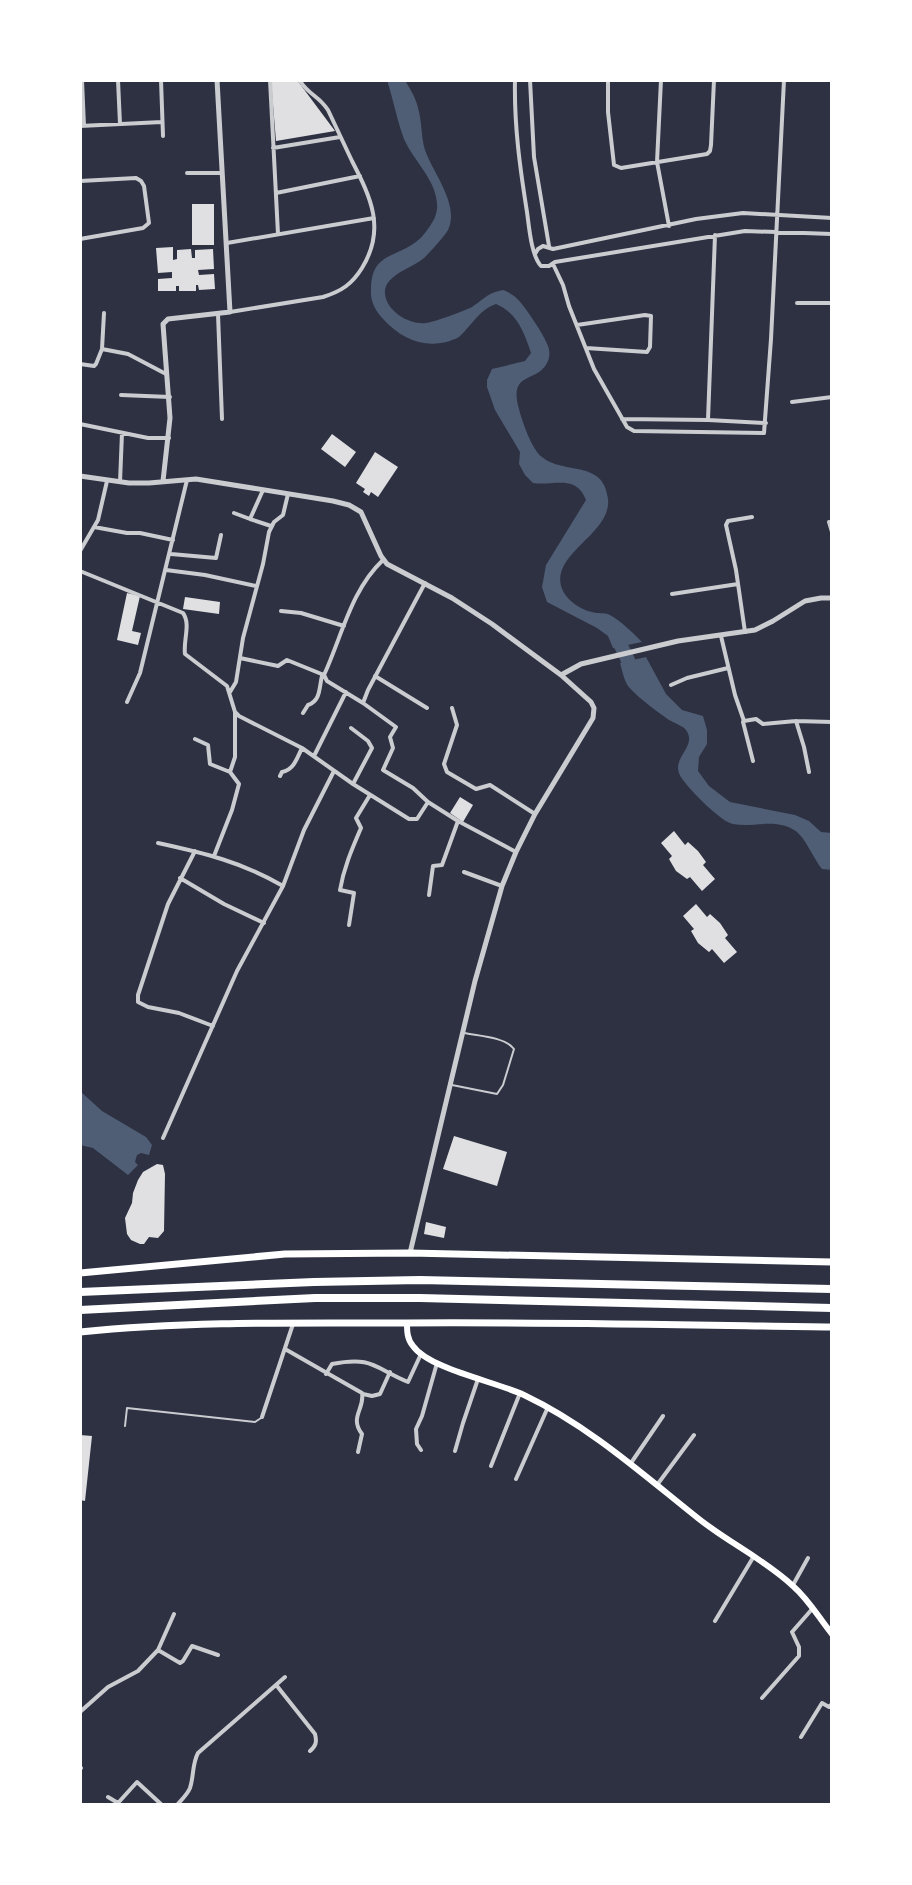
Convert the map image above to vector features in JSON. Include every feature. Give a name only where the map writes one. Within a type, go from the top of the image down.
[{"type":"highway","points":[[80,1292],[420,1280],[832,1289]]},
{"type":"highway","points":[[80,1310],[315,1298],[832,1308]]},
{"type":"main road","points":[[80,1273],[285,1254],[410,1253],[832,1262]]},
{"type":"main road","points":[[80,1332],[294,1322],[832,1327]]},
{"type":"main road","points":[[407,1323],[412,1346],[421,1354],[548,1407],[631,1463],[696,1517],[793,1585],[832,1634]]},
{"type":"street","points":[[82,80],[82,126],[162,122]]},
{"type":"street","points":[[118,80],[120,124]]},
{"type":"street","points":[[161,80],[163,136]]},
{"type":"street","points":[[217,80],[230,312]]},
{"type":"street","points":[[270,80],[278,234]]},
{"type":"street","points":[[515,80],[518,158],[531,237],[537,263],[541,266],[745,231],[832,234]]},
{"type":"street","points":[[530,80],[534,157],[551,248],[556,255],[554,263],[594,369],[627,427],[634,431],[762,434],[766,423],[784,80]]},
{"type":"street","points":[[608,80],[614,165],[621,168],[704,155],[710,151],[714,80]]},
{"type":"street","points":[[661,80],[657,162],[669,226]]},
{"type":"street","points":[[163,481],[169,438],[170,397],[163,328],[165,321],[323,297],[348,286],[369,257],[373,245],[374,218],[368,193],[320,98],[308,93],[300,81]]},
{"type":"street","points":[[273,148],[340,137]]},
{"type":"street","points":[[187,173],[222,173]]},
{"type":"street","points":[[276,193],[360,176]]},
{"type":"street","points":[[80,181],[136,178],[144,186],[149,220],[146,227],[80,239]]},
{"type":"street","points":[[535,254],[543,246],[551,248],[696,219],[743,213],[832,218]]},
{"type":"street","points":[[227,243],[374,218]]},
{"type":"street","points":[[708,420],[715,235]]},
{"type":"street","points":[[797,303],[832,303]]},
{"type":"street","points":[[80,364],[96,364],[102,349],[104,313]]},
{"type":"street","points":[[218,314],[222,419]]},
{"type":"street","points":[[577,325],[651,316],[650,349],[647,352],[586,348]]},
{"type":"street","points":[[102,349],[128,354],[167,374]]},
{"type":"street","points":[[121,395],[170,397]]},
{"type":"street","points":[[792,402],[832,397]]},
{"type":"street","points":[[622,419],[766,423]]},
{"type":"street","points":[[80,424],[148,438],[169,438]]},
{"type":"street","points":[[120,482],[122,433]]},
{"type":"street","points":[[80,476],[149,483],[187,478],[341,503],[361,512],[383,560],[393,568],[425,583],[492,624],[561,675],[591,702],[595,713],[535,814],[502,886],[475,981],[410,1253]]},
{"type":"street","points":[[127,702],[140,673],[187,478]]},
{"type":"street","points":[[80,551],[101,511],[107,481]]},
{"type":"street","points":[[250,519],[263,490]]},
{"type":"street","points":[[231,694],[271,526],[283,515],[288,494]]},
{"type":"street","points":[[234,513],[271,526]]},
{"type":"street","points":[[745,632],[726,523],[752,517]]},
{"type":"street","points":[[829,522],[832,532]]},
{"type":"street","points":[[94,527],[173,540]]},
{"type":"street","points":[[170,554],[216,558],[221,535]]},
{"type":"street","points":[[303,713],[318,698],[323,676],[363,582],[383,560]]},
{"type":"street","points":[[166,570],[256,586]]},
{"type":"street","points":[[80,571],[186,616],[185,654],[223,682],[231,694],[235,712],[235,757],[230,772]]},
{"type":"street","points":[[363,703],[425,583]]},
{"type":"street","points":[[672,594],[738,584]]},
{"type":"street","points":[[561,675],[581,664],[678,641],[745,632],[764,626],[805,601],[832,598]]},
{"type":"street","points":[[281,611],[301,613],[344,626]]},
{"type":"street","points":[[721,636],[753,761]]},
{"type":"street","points":[[240,658],[278,666],[287,660],[323,676],[363,703],[396,727],[390,737],[393,748],[383,770],[458,821],[516,852]]},
{"type":"street","points":[[671,685],[728,668]]},
{"type":"street","points":[[375,676],[427,708]]},
{"type":"street","points":[[314,756],[346,692]]},
{"type":"street","points":[[452,708],[457,725],[444,764],[447,772],[476,789],[490,785],[535,814]]},
{"type":"street","points":[[235,712],[302,748],[412,820],[417,819],[428,802]]},
{"type":"street","points":[[742,720],[758,720],[763,724],[832,722]]},
{"type":"street","points":[[796,721],[809,772]]},
{"type":"street","points":[[351,728],[372,748],[353,784]]},
{"type":"street","points":[[195,739],[208,745],[210,764],[230,772],[239,784],[214,856]]},
{"type":"street","points":[[280,776],[288,771],[302,748]]},
{"type":"street","points":[[163,1138],[237,971],[283,886],[304,830],[334,771]]},
{"type":"street","points":[[349,925],[354,893],[340,890],[342,877],[361,828],[356,818],[370,795]]},
{"type":"street","points":[[429,895],[433,866],[442,865],[458,821]]},
{"type":"street","points":[[158,843],[214,856],[261,873],[283,886]]},
{"type":"street","points":[[195,851],[168,904],[138,1002],[213,1026]]},
{"type":"street","points":[[464,872],[502,886]]},
{"type":"street","points":[[180,878],[264,923]]},
{"type":"street","points":[[262,1417],[294,1322]]},
{"type":"street","points":[[285,1349],[326,1374],[372,1396],[380,1394],[390,1372]]},
{"type":"street","points":[[326,1374],[332,1364],[354,1360],[371,1363],[408,1382],[421,1354]]},
{"type":"street","points":[[421,1450],[417,1444],[416,1429],[437,1363]]},
{"type":"street","points":[[455,1451],[478,1379]]},
{"type":"street","points":[[358,1452],[362,1434],[356,1427],[364,1398],[362,1393]]},
{"type":"street","points":[[491,1466],[520,1393]]},
{"type":"street","points":[[516,1479],[548,1407]]},
{"type":"street","points":[[631,1463],[663,1416]]},
{"type":"street","points":[[657,1485],[694,1435]]},
{"type":"street","points":[[715,1621],[754,1556]]},
{"type":"street","points":[[793,1585],[808,1558]]},
{"type":"street","points":[[762,1698],[797,1659],[799,1647],[792,1632],[813,1608]]},
{"type":"street","points":[[80,1712],[108,1687],[138,1671],[158,1650],[174,1614]]},
{"type":"street","points":[[158,1650],[180,1663],[192,1646],[218,1655]]},
{"type":"street","points":[[177,1805],[188,1793],[194,1759],[198,1753],[285,1677]]},
{"type":"street","points":[[276,1685],[315,1734],[317,1741],[310,1751]]},
{"type":"street","points":[[801,1737],[822,1703],[829,1707],[832,1704]]},
{"type":"street","points":[[108,1797],[119,1804],[137,1782],[162,1805]]},
{"type":"lane","points":[[451,1084],[497,1094],[503,1085],[514,1049],[504,1041],[463,1033]]},
{"type":"lane","points":[[125,1426],[127,1408],[255,1422],[262,1417]]},
{"type":"water","points":[[387,80],[405,80],[414,97],[425,150],[444,189],[451,220],[446,233],[424,258],[389,282],[385,294],[387,300],[400,316],[420,323],[463,311],[503,290],[518,299],[527,311],[549,348],[548,361],[542,369],[520,383],[517,389],[519,409],[528,435],[542,457],[599,478],[608,499],[607,512],[600,524],[563,566],[560,578],[563,591],[579,607],[608,614],[642,642],[613,648],[608,636],[597,628],[547,602],[542,587],[546,565],[586,500],[582,492],[570,484],[533,483],[519,464],[520,452],[495,410],[487,387],[492,369],[525,361],[531,353],[514,318],[496,304],[481,314],[458,338],[431,344],[414,341],[398,332],[374,306],[371,288],[375,269],[384,259],[416,242],[433,222],[437,209],[437,199],[430,181],[404,139]]},
{"type":"water","points":[[646,657],[666,694],[682,710],[703,716],[707,744],[699,757],[698,771],[709,786],[730,802],[795,815],[809,821],[821,832],[832,833],[832,870],[822,869],[802,837],[794,830],[771,824],[728,822],[687,785],[678,766],[689,742],[686,730],[636,694],[623,675],[620,663]]},
{"type":"water","points":[[80,1091],[102,1111],[146,1137],[152,1145],[149,1155],[137,1155],[135,1162],[138,1165],[128,1175],[93,1148],[80,1145]]},
{"type":"building","points":[[271,80],[297,80],[335,131],[276,141]]},
{"type":"building","points":[[192,204],[214,204],[214,245],[192,245]]},
{"type":"building","points":[[173,247],[173,260],[177,259],[177,250],[191,249],[192,258],[195,258],[195,250],[213,249],[214,269],[198,270],[199,275],[214,274],[215,289],[199,290],[196,285],[196,291],[179,291],[179,286],[176,286],[176,291],[158,291],[158,279],[172,278],[172,272],[158,273],[156,248]]},
{"type":"building","points":[[332,434],[356,452],[345,467],[321,449]]},
{"type":"building","points":[[375,452],[398,467],[378,497],[371,492],[369,496],[356,483]]},
{"type":"building","points":[[127,593],[140,596],[132,631],[141,633],[138,645],[117,640]]},
{"type":"building","points":[[185,597],[220,602],[219,614],[183,609]]},
{"type":"building","points":[[460,797],[473,805],[463,822],[450,813]]},
{"type":"building","points":[[674,831],[685,845],[688,842],[698,851],[706,862],[703,865],[715,879],[702,891],[690,877],[687,879],[676,871],[669,859],[672,856],[661,843]]},
{"type":"building","points":[[696,904],[707,917],[710,914],[720,923],[728,935],[725,938],[737,952],[724,963],[712,949],[709,952],[698,943],[691,931],[694,929],[683,916]]},
{"type":"building","points":[[454,1136],[507,1152],[497,1186],[443,1169]]},
{"type":"building","points":[[157,1164],[163,1165],[165,1174],[164,1231],[158,1238],[149,1237],[144,1244],[140,1244],[127,1234],[125,1218],[138,1180],[143,1172]]},
{"type":"building","points":[[426,1222],[446,1227],[444,1238],[424,1234]]},
{"type":"building","points":[[80,1435],[92,1436],[85,1501],[80,1500]]},
{"type":"waterway","points":[[613,629],[635,675]]}]
